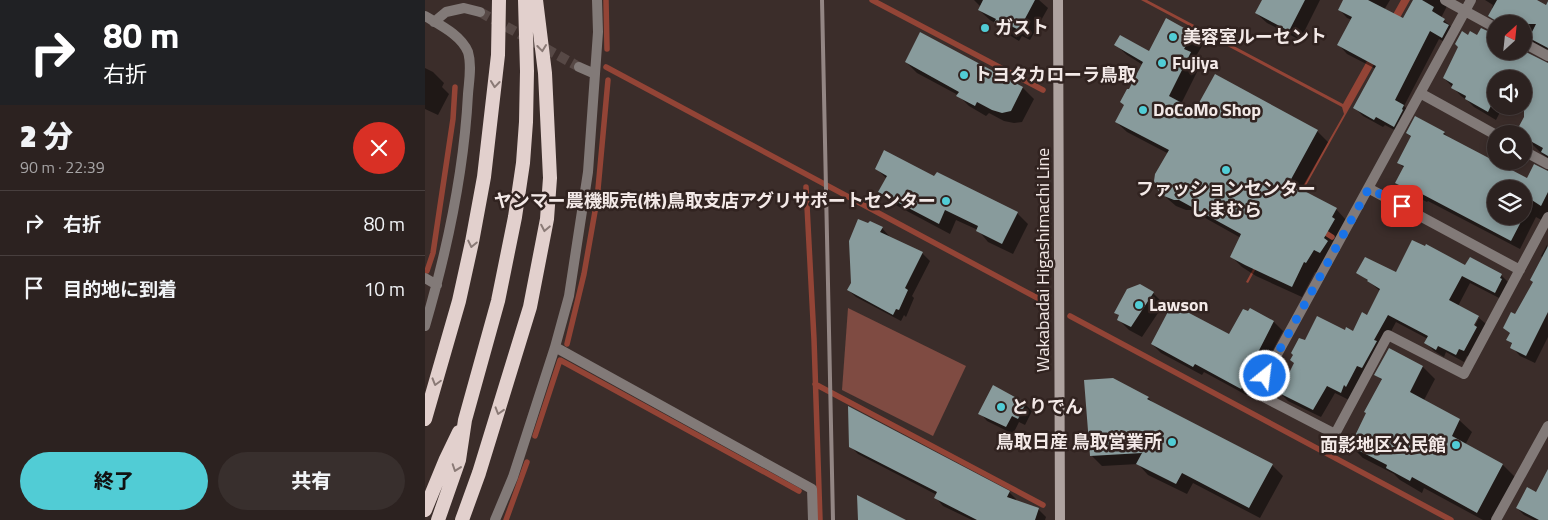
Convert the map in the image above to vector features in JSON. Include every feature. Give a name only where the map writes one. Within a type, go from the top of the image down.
[{"type":"highway","points":[[425,419],[447,344],[472,242],[484,177],[498,55],[499,0]]},
{"type":"highway","points":[[438,520],[459,460],[465,420],[498,301],[515,217],[522,172],[526,122],[525,0]]},
{"type":"highway","points":[[462,520],[479,473],[530,307],[547,219],[550,178],[545,73],[536,0]]},
{"type":"highway","points":[[425,510],[446,459],[465,420]]},
{"type":"main road","name":"Wakabadai Higashimachi Line","points":[[1059,0],[1060,520]]},
{"type":"street","points":[[495,520],[513,476],[555,347],[569,296],[588,172],[598,32],[597,0]]},
{"type":"street","points":[[1445,0],[1487,23]]},
{"type":"street","points":[[1471,0],[1256,392],[1335,434],[1388,335],[1464,374],[1547,220]]},
{"type":"street","points":[[429,19],[446,12],[464,8],[480,12]]},
{"type":"street","points":[[425,326],[437,285],[457,189],[467,110],[470,66],[468,53],[462,42],[454,34],[429,19]]},
{"type":"street","points":[[1533,48],[1548,56]]},
{"type":"street","points":[[579,67],[595,74]]},
{"type":"street","points":[[1421,93],[1487,130]]},
{"type":"street","points":[[1532,155],[1548,164]]},
{"type":"street","points":[[1369,188],[1520,270]]},
{"type":"street","points":[[425,278],[437,285]]},
{"type":"street","points":[[555,347],[812,489],[813,520]]},
{"type":"street","points":[[1496,520],[1548,426]]},
{"type":"shaded area","points":[[1141,0],[1147,0],[1343,104],[1401,0],[1410,0],[1290,214],[1283,219],[1248,283],[1246,282],[1281,218],[1288,212],[1344,114],[1342,107]]},
{"type":"shaded area","points":[[848,308],[966,366],[933,436],[842,390]]},
{"type":"building","points":[[983,0],[1035,0],[1019,30],[1011,26],[1008,31],[994,23],[996,19],[978,10]]},
{"type":"building","points":[[1262,0],[1305,0],[1289,31],[1255,13]]},
{"type":"building","points":[[1343,0],[1368,0],[1403,18],[1413,0],[1422,0],[1434,7],[1432,11],[1445,19],[1443,22],[1449,25],[1442,38],[1430,31],[1395,100],[1404,105],[1394,127],[1376,117],[1374,120],[1353,108],[1376,66],[1337,45],[1352,17],[1338,10]]},
{"type":"building","points":[[1497,0],[1537,0],[1546,5],[1548,1],[1548,48],[1533,40],[1533,30],[1536,24],[1533,24],[1533,15],[1489,15]]},
{"type":"building","points":[[1166,18],[1193,33],[1184,49],[1191,52],[1169,96],[1195,110],[1215,74],[1318,130],[1289,183],[1337,208],[1332,217],[1335,219],[1324,238],[1328,241],[1320,253],[1314,250],[1306,263],[1304,262],[1292,287],[1230,257],[1241,234],[1179,200],[1164,196],[1157,189],[1154,181],[1155,174],[1169,150],[1115,122],[1124,105],[1120,102],[1143,62],[1114,45],[1120,35],[1149,51]]},
{"type":"building","points":[[1481,28],[1487,31],[1487,60],[1533,60],[1533,56],[1548,63],[1548,156],[1541,152],[1543,148],[1532,142],[1532,125],[1520,125],[1524,115],[1532,115],[1532,70],[1487,70],[1487,111],[1465,99],[1466,96],[1451,88],[1453,84],[1443,78],[1458,47],[1455,44],[1462,31],[1468,35],[1470,31],[1477,35]]},
{"type":"building","points":[[920,32],[1023,87],[1011,111],[1002,113],[977,102],[975,106],[956,96],[959,92],[905,62]]},
{"type":"building","points":[[1415,116],[1445,132],[1443,134],[1487,157],[1487,170],[1512,170],[1527,178],[1534,164],[1548,171],[1548,192],[1541,206],[1532,200],[1532,180],[1487,180],[1487,225],[1519,225],[1511,241],[1420,193],[1419,195],[1395,183],[1404,166],[1397,163],[1411,136],[1406,133]]},
{"type":"building","name":"ヤンマー農機販売(株)鳥取支店アグリサポートセンター","points":[[884,150],[934,176],[937,172],[1018,212],[1002,244],[976,231],[978,226],[945,210],[939,224],[878,192],[887,176],[875,169]]},
{"type":"building","points":[[858,219],[868,223],[870,221],[883,227],[880,232],[923,252],[905,288],[908,290],[899,310],[896,309],[893,315],[847,290],[851,283],[849,241]]},
{"type":"building","points":[[1412,240],[1425,246],[1426,244],[1465,265],[1470,257],[1502,274],[1500,278],[1502,279],[1495,293],[1462,276],[1449,300],[1479,316],[1474,325],[1477,327],[1464,351],[1459,349],[1456,355],[1438,346],[1436,350],[1424,343],[1428,336],[1388,315],[1374,340],[1377,341],[1362,368],[1357,366],[1341,393],[1327,386],[1313,410],[1279,393],[1294,363],[1290,360],[1293,355],[1291,353],[1299,338],[1305,340],[1317,316],[1345,330],[1346,327],[1353,331],[1362,312],[1367,315],[1380,289],[1356,273],[1365,257],[1396,272]]},
{"type":"building","points":[[1548,246],[1548,312],[1526,356],[1510,348],[1512,343],[1506,340],[1510,333],[1503,328],[1511,312],[1515,314],[1533,282],[1530,280]]},
{"type":"building","name":"Lawson","points":[[1140,284],[1154,292],[1131,327],[1117,320],[1119,315],[1114,313],[1127,289]]},
{"type":"building","points":[[1172,304],[1229,334],[1243,309],[1248,311],[1250,308],[1274,321],[1241,389],[1195,364],[1193,367],[1151,344]]},
{"type":"building","points":[[1389,348],[1423,366],[1410,392],[1460,419],[1452,436],[1503,464],[1477,513],[1412,477],[1410,481],[1386,468],[1387,465],[1350,446],[1366,413],[1364,412],[1382,379],[1374,375]]},
{"type":"building","points":[[1113,378],[1149,397],[1147,399],[1273,464],[1249,508],[1182,473],[1176,484],[1136,464],[1142,453],[1090,456],[1084,380]]},
{"type":"building","points":[[993,385],[1026,403],[1018,419],[1012,416],[1006,427],[978,414]]},
{"type":"building","points":[[848,406],[1010,491],[1007,497],[1039,508],[1035,520],[977,520],[934,498],[937,492],[849,447]]},
{"type":"building","points":[[1548,469],[1548,520],[1539,520],[1516,508],[1527,487],[1536,492]]},
{"type":"building","points":[[857,495],[906,520],[858,520]]},
{"type":"waterway","points":[[606,0],[607,49]]},
{"type":"waterway","points":[[872,0],[1043,90]]},
{"type":"waterway","points":[[606,67],[1043,301]]},
{"type":"waterway","points":[[567,344],[584,274],[597,200],[608,80]]},
{"type":"waterway","points":[[427,271],[433,253],[453,119],[455,87]]},
{"type":"waterway","points":[[806,187],[814,339],[820,520]]},
{"type":"waterway","points":[[1321,230],[1332,237]]},
{"type":"waterway","points":[[1070,316],[1451,520]]},
{"type":"waterway","points":[[535,436],[560,360],[799,491]]},
{"type":"waterway","points":[[815,384],[1043,505]]},
{"type":"waterway","points":[[506,520],[527,462]]},
{"type":"tunnel","points":[[480,12],[579,67]]},
{"type":"railway","points":[[822,0],[833,520]]},
{"type":"place","name":"ガスト","points":[[985,28]]},
{"type":"place","name":"美容室ルーセント","points":[[1173,37]]},
{"type":"place","name":"Fujiya","points":[[1162,63]]},
{"type":"place","name":"トヨタカローラ鳥取","points":[[964,75]]},
{"type":"place","name":"DoCoMo Shop","points":[[1143,110]]},
{"type":"place","name":"ファッションセンター しまむら","points":[[1226,170]]},
{"type":"place","name":"ヤンマー農機販売(株)鳥取支店アグリサポートセンター","points":[[946,201]]},
{"type":"place","name":"Lawson","points":[[1139,305]]},
{"type":"place","name":"とりでん","points":[[1001,407]]},
{"type":"place","name":"鳥取日産 鳥取営業所","points":[[1172,442]]},
{"type":"place","name":"面影地区公民館","points":[[1456,445]]},
{"type":"route","points":[[1265,376],[1369,188],[1402,206]]}]
